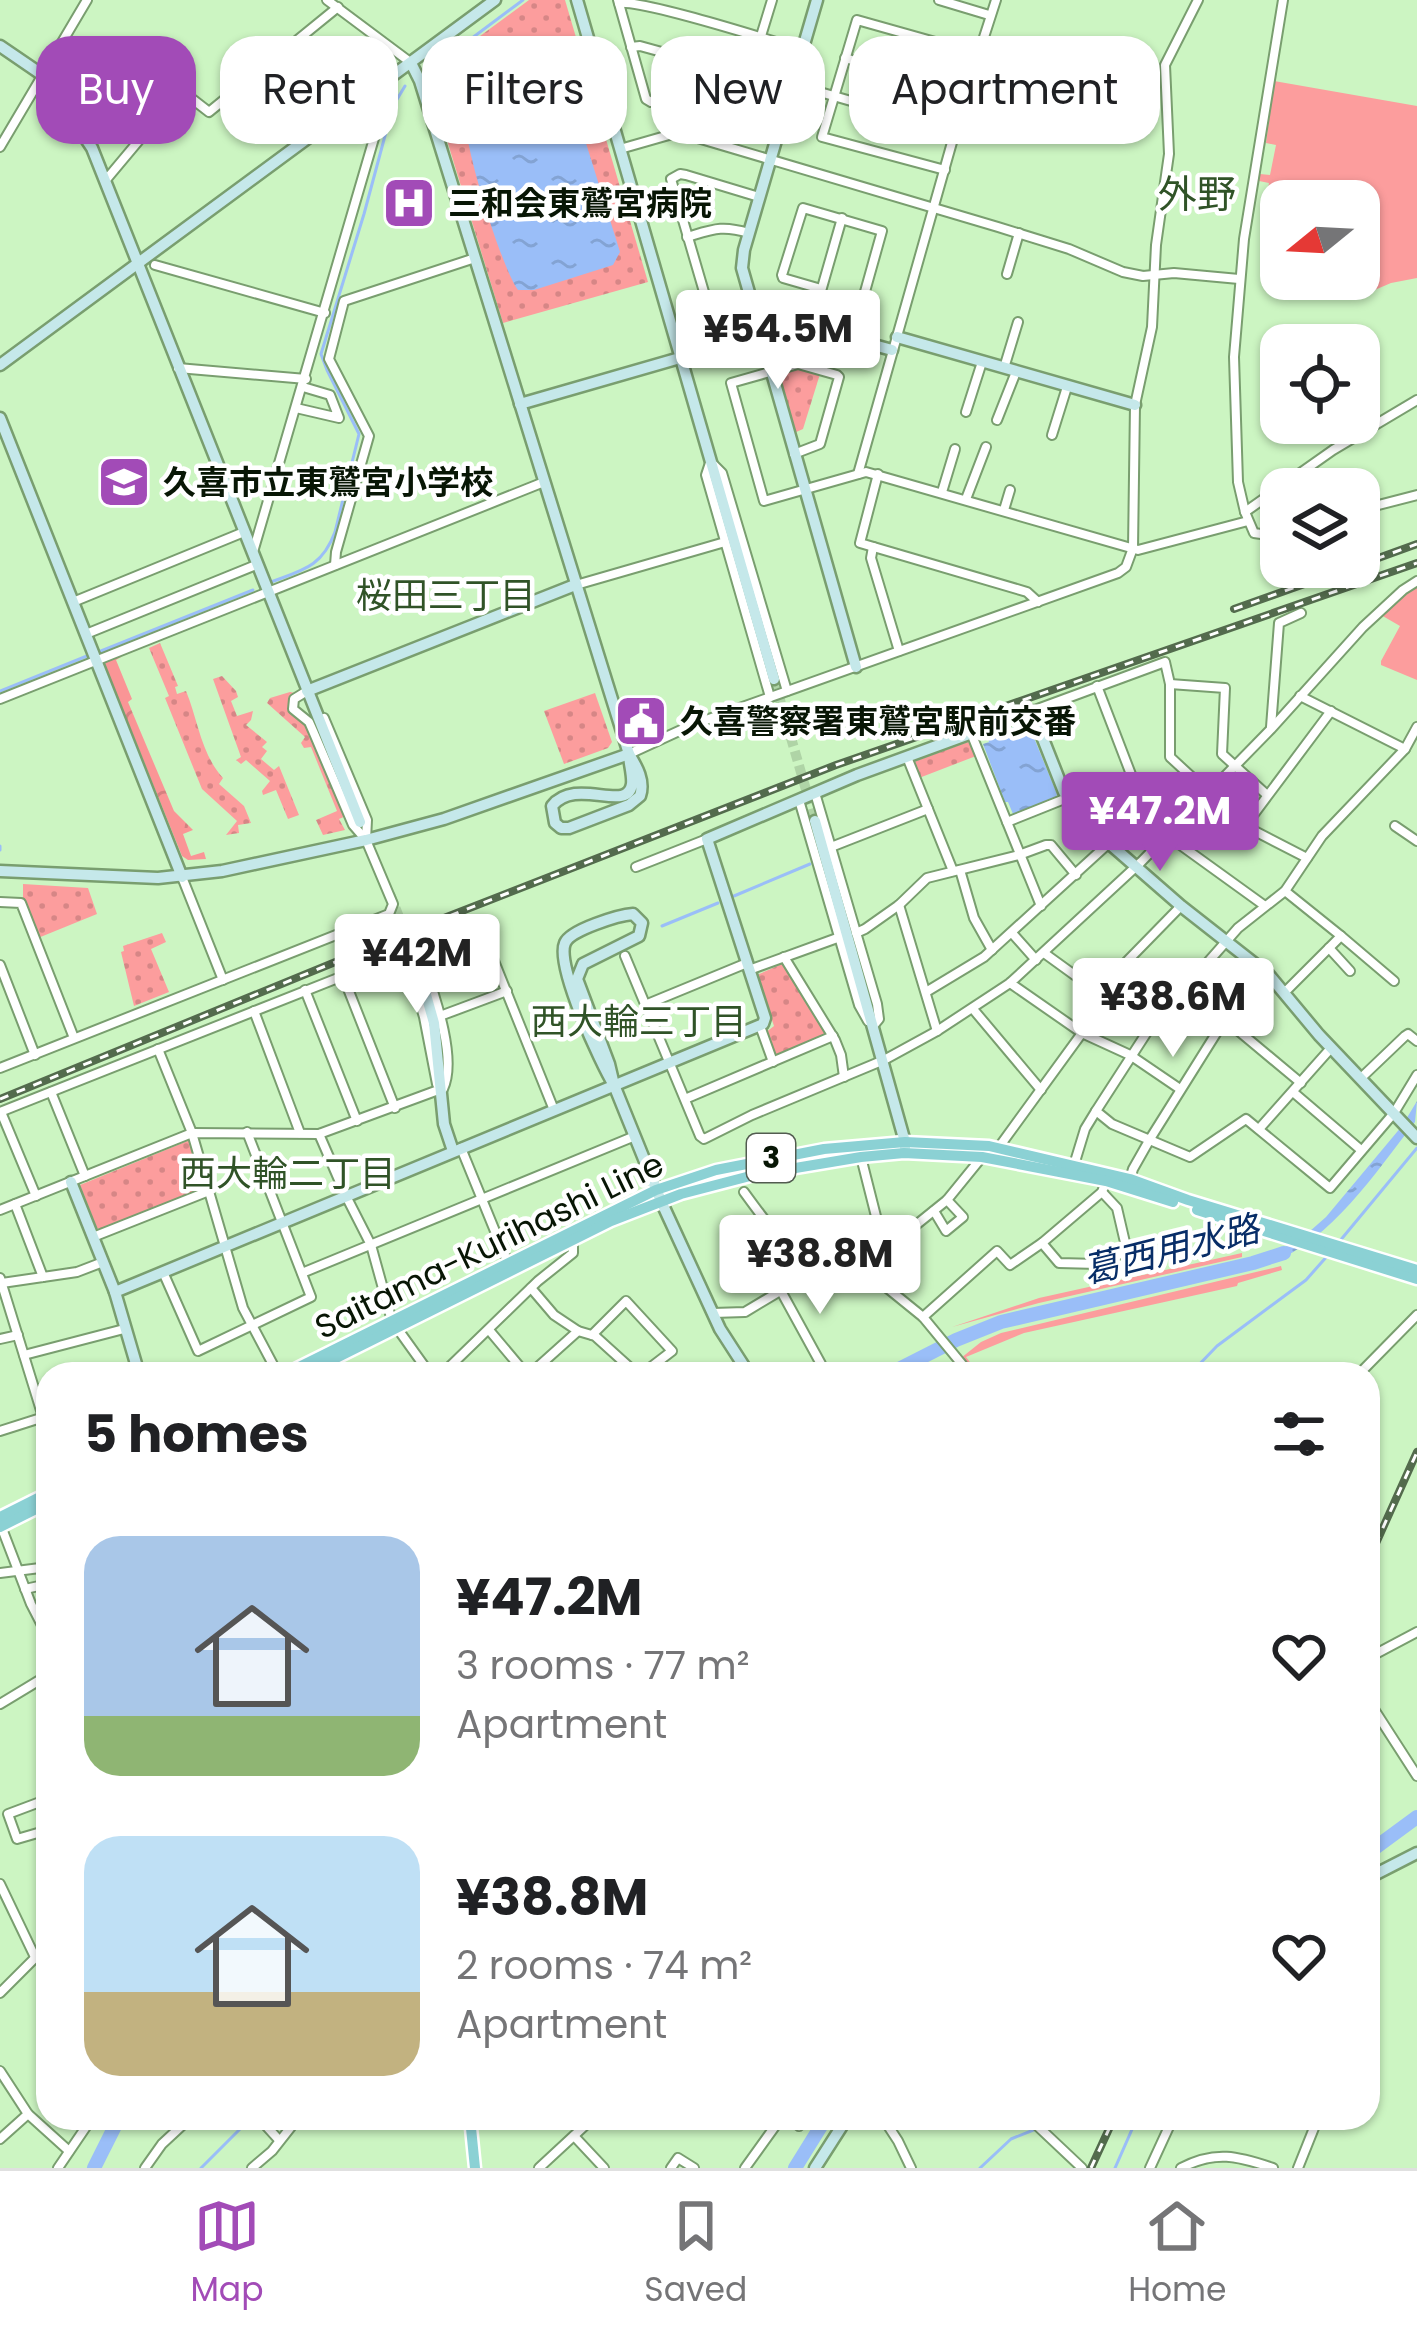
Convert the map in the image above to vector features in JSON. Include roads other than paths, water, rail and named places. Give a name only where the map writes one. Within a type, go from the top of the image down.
[{"type":"main road","name":"Saitama-Kurihashi Line","points":[[326,1362],[508,1263],[716,1170],[856,1145],[998,1149],[1074,1166],[1130,1180],[1417,1275]]},
{"type":"main road","name":"Saitama-Kurihashi Line","points":[[309,1362],[573,1240],[658,1195],[905,1148],[982,1157],[1287,1233]]},
{"type":"main road","points":[[0,1517],[36,1499]]},
{"type":"main road","points":[[0,1527],[36,1509]]},
{"type":"main road","points":[[471,2130],[475,2168]]},
{"type":"street","points":[[67,36],[87,0]]},
{"type":"street","points":[[327,0],[404,55],[420,81],[575,585],[640,777],[638,799],[569,828],[555,824],[552,806],[559,798],[574,793],[628,794],[632,787],[629,754]]},
{"type":"street","points":[[398,72],[495,0]]},
{"type":"street","points":[[577,0],[774,679]]},
{"type":"street","points":[[761,36],[772,0]]},
{"type":"street","points":[[806,36],[817,0]]},
{"type":"street","points":[[940,0],[989,14]]},
{"type":"street","points":[[983,36],[996,0]]},
{"type":"street","points":[[1260,533],[1246,516],[1236,460],[1234,384],[1239,279],[1283,0]]},
{"type":"street","points":[[651,100],[618,1],[657,4],[754,36]]},
{"type":"street","points":[[0,871],[182,877],[366,840],[444,819],[629,754],[692,725],[1118,573],[1126,567],[1133,548],[1136,405],[1152,327],[1156,245],[1169,154],[1165,64],[1194,1]]},
{"type":"street","points":[[104,182],[141,138],[191,98],[209,112],[338,7]]},
{"type":"street","points":[[852,36],[857,20],[914,36]]},
{"type":"street","points":[[849,43],[822,137],[945,170]]},
{"type":"street","points":[[0,46],[36,71]]},
{"type":"street","points":[[631,47],[651,49]]},
{"type":"street","points":[[844,58],[849,59]]},
{"type":"street","points":[[0,147],[36,89]]},
{"type":"street","points":[[825,93],[849,100]]},
{"type":"street","points":[[620,149],[676,133],[1019,233],[1114,269],[1144,276],[1188,273],[1239,279]]},
{"type":"street","points":[[89,144],[360,822]]},
{"type":"street","points":[[0,365],[301,144]]},
{"type":"street","points":[[254,559],[373,144]]},
{"type":"street","points":[[775,144],[742,268],[856,667]]},
{"type":"street","points":[[858,474],[952,144]]},
{"type":"street","points":[[748,297],[709,309],[671,179],[686,175],[760,197]]},
{"type":"street","points":[[821,289],[782,275],[801,211],[808,208],[882,231],[852,338]]},
{"type":"street","points":[[811,326],[842,218]]},
{"type":"street","points":[[687,237],[729,226],[749,232]]},
{"type":"street","points":[[1007,274],[1019,233]]},
{"type":"street","points":[[335,565],[369,436],[329,359],[344,301],[476,258]]},
{"type":"street","points":[[155,265],[325,313]]},
{"type":"street","points":[[997,420],[1018,322]]},
{"type":"street","points":[[520,404],[798,324],[982,362],[1136,405]]},
{"type":"street","points":[[966,412],[982,362]]},
{"type":"street","points":[[794,454],[820,444],[839,377],[802,364],[731,383],[764,501],[858,474],[878,474],[1142,550],[1246,516],[1333,450],[1417,400]]},
{"type":"street","points":[[178,368],[304,383],[330,395],[340,418],[296,408]]},
{"type":"street","points":[[1052,435],[1067,387]]},
{"type":"street","points":[[0,418],[223,980]]},
{"type":"street","points":[[966,499],[986,447]]},
{"type":"street","points":[[942,492],[955,449]]},
{"type":"street","points":[[710,462],[706,475],[770,697]]},
{"type":"street","points":[[710,462],[722,473],[787,691]]},
{"type":"street","points":[[878,474],[860,543],[1028,592],[1038,602]]},
{"type":"street","points":[[0,699],[94,656],[544,482]]},
{"type":"street","points":[[1004,510],[1010,490]]},
{"type":"street","points":[[1380,505],[1417,495]]},
{"type":"street","points":[[73,602],[244,532]]},
{"type":"street","points":[[0,1068],[389,914],[392,904],[366,840],[353,825],[311,726],[293,709],[294,699],[575,585],[725,542]]},
{"type":"street","points":[[873,547],[872,558],[899,651]]},
{"type":"street","points":[[86,634],[254,559]]},
{"type":"street","points":[[625,956],[704,1139],[884,1060],[973,1009],[1036,961],[1168,836],[1381,609],[1417,581]]},
{"type":"street","points":[[1271,729],[1280,623],[1301,613]]},
{"type":"street","points":[[636,867],[907,757],[1166,662],[1170,757],[1209,794]]},
{"type":"street","points":[[1169,684],[1225,688],[1222,750],[1267,795]]},
{"type":"street","points":[[1097,686],[1147,816],[1265,906]]},
{"type":"street","points":[[307,691],[315,696],[367,820],[366,840]]},
{"type":"street","points":[[1300,696],[1405,749]]},
{"type":"street","points":[[1032,711],[1067,798],[1088,824],[1180,906],[1259,966],[1408,1129]]},
{"type":"street","points":[[1306,858],[1245,826],[1331,711]]},
{"type":"street","points":[[1074,1166],[1085,1130],[1149,1029],[1226,941],[1285,891],[1322,836],[1405,749],[1417,727]]},
{"type":"street","points":[[971,733],[1040,906]]},
{"type":"street","points":[[907,757],[992,950]]},
{"type":"street","points":[[815,793],[877,1004],[879,1019],[874,1025]]},
{"type":"street","points":[[1006,822],[1067,798]]},
{"type":"street","points":[[799,800],[859,1005],[874,1025]]},
{"type":"street","points":[[831,848],[928,809]]},
{"type":"street","points":[[815,821],[905,1148]]},
{"type":"street","points":[[1395,826],[1417,841]]},
{"type":"street","points":[[115,1292],[760,1026],[765,1018],[706,839]]},
{"type":"street","points":[[926,992],[992,950],[1109,844]]},
{"type":"street","points":[[856,933],[927,878],[956,870],[1051,845],[1076,875]]},
{"type":"street","points":[[1285,891],[1394,982]]},
{"type":"street","points":[[0,902],[21,903],[74,1038]]},
{"type":"street","points":[[898,905],[937,1031]]},
{"type":"street","points":[[1097,992],[1180,906]]},
{"type":"street","points":[[614,1085],[568,980],[564,945],[578,932],[633,914],[642,923],[639,936],[583,964],[577,976],[658,1195],[713,1313],[742,1362]]},
{"type":"street","points":[[36,1196],[0,1112],[305,990],[479,930],[554,1110]]},
{"type":"street","points":[[1012,933],[1036,961]]},
{"type":"street","points":[[1285,992],[1341,936]]},
{"type":"street","points":[[645,1005],[840,937]]},
{"type":"street","points":[[1329,948],[1350,971]]},
{"type":"street","points":[[419,949],[440,1016],[447,1075],[443,1089]]},
{"type":"street","points":[[1044,953],[1149,1029]]},
{"type":"street","points":[[405,954],[424,1017],[434,1081],[443,1089]]},
{"type":"street","points":[[784,957],[833,1036],[844,1077]]},
{"type":"street","points":[[417,963],[434,1023],[444,1124],[508,1263]]},
{"type":"street","points":[[0,965],[35,1055]]},
{"type":"street","points":[[1130,1180],[1132,1168],[1217,1032],[1226,1003],[1259,966]]},
{"type":"street","points":[[343,976],[395,1108]]},
{"type":"street","points":[[1010,982],[1082,1033],[1130,1055],[1180,1089]]},
{"type":"street","points":[[305,990],[357,1120]]},
{"type":"street","points":[[440,1016],[507,991]]},
{"type":"street","points":[[973,1009],[1041,1090]]},
{"type":"street","points":[[254,1011],[300,1133]]},
{"type":"street","points":[[1223,1018],[1301,1083]]},
{"type":"street","points":[[760,1026],[773,1062]]},
{"type":"street","points":[[998,1149],[1082,1033]]},
{"type":"street","points":[[1361,1078],[1408,1034],[1417,1041]]},
{"type":"street","points":[[685,1099],[833,1036]]},
{"type":"street","points":[[1259,1129],[1331,1048]]},
{"type":"street","points":[[158,1049],[192,1132],[243,1307],[274,1362]]},
{"type":"street","points":[[1408,1129],[1417,1075]]},
{"type":"street","points":[[0,1210],[192,1132],[319,1134],[443,1089]]},
{"type":"street","points":[[51,1092],[85,1176]]},
{"type":"street","points":[[1293,1092],[1361,1150]]},
{"type":"street","points":[[1096,1111],[1112,1124],[1190,1156],[1246,1119],[1330,1188],[1361,1150],[1408,1129]]},
{"type":"street","points":[[163,1272],[198,1351],[311,1297],[247,1132]]},
{"type":"street","points":[[319,1134],[370,1244],[394,1325],[421,1362]]},
{"type":"street","points":[[302,1273],[635,1136]]},
{"type":"street","points":[[861,1157],[884,1248]]},
{"type":"street","points":[[871,1264],[884,1248],[947,1200],[982,1157]]},
{"type":"street","points":[[71,1182],[115,1292],[135,1362]]},
{"type":"street","points":[[923,1317],[997,1251],[1010,1265],[1042,1243],[1104,1186],[1117,1208],[1127,1251],[1098,1264],[1059,1263],[1042,1243]]},
{"type":"street","points":[[93,1237],[209,1191]]},
{"type":"street","points":[[744,1192],[771,1228],[804,1246],[871,1264],[886,1287],[923,1317],[960,1362]]},
{"type":"street","points":[[934,1211],[946,1231],[963,1217],[947,1200]]},
{"type":"street","points":[[15,1204],[43,1277]]},
{"type":"street","points":[[455,1362],[574,1253],[573,1240]]},
{"type":"street","points":[[713,1313],[745,1312],[795,1282],[804,1246]]},
{"type":"street","points":[[36,1390],[2,1284],[76,1272],[103,1262]]},
{"type":"street","points":[[531,1288],[554,1315],[592,1335],[627,1362]]},
{"type":"street","points":[[781,1291],[820,1362]]},
{"type":"street","points":[[592,1335],[626,1301],[672,1351],[657,1362]]},
{"type":"street","points":[[1371,1362],[1417,1315]]},
{"type":"street","points":[[24,1355],[124,1329]]},
{"type":"street","points":[[489,1330],[517,1362]]},
{"type":"street","points":[[542,1362],[578,1331]]},
{"type":"street","points":[[0,1339],[18,1335]]},
{"type":"street","points":[[0,1431],[36,1420]]},
{"type":"street","points":[[0,1527],[36,1612]]},
{"type":"street","points":[[0,1573],[36,1568]]},
{"type":"street","points":[[25,1589],[36,1587]]},
{"type":"street","points":[[1380,1652],[1417,1632]]},
{"type":"street","points":[[0,1704],[36,1682]]},
{"type":"street","points":[[1380,1719],[1417,1776]]},
{"type":"street","points":[[36,1803],[8,1816],[17,1839],[36,1833]]},
{"type":"street","points":[[1380,1872],[1417,1852]]},
{"type":"street","points":[[0,1884],[35,1957],[0,1993]]},
{"type":"street","points":[[0,2071],[36,2121]]},
{"type":"street","points":[[0,2139],[28,2114]]},
{"type":"street","points":[[46,2130],[69,2151]]},
{"type":"street","points":[[58,2168],[84,2130]]},
{"type":"street","points":[[145,2168],[177,2130]]},
{"type":"street","points":[[270,2130],[279,2140]]},
{"type":"street","points":[[253,2168],[288,2130]]},
{"type":"street","points":[[539,2168],[580,2130]]},
{"type":"street","points":[[745,2168],[772,2130]]},
{"type":"street","points":[[815,2168],[839,2130]]},
{"type":"street","points":[[891,2130],[911,2168]]},
{"type":"street","points":[[1042,2130],[1082,2168]]},
{"type":"street","points":[[1150,2168],[1167,2130]]},
{"type":"street","points":[[1298,2168],[1313,2130]]},
{"type":"street","points":[[574,2136],[604,2168]]},
{"type":"street","points":[[1180,2168],[1235,2155],[1273,2168]]},
{"type":"street","points":[[671,2168],[678,2158],[694,2168]]},
{"type":"water","points":[[469,144],[586,144],[620,252],[613,265],[534,290],[518,290],[495,236]]},
{"type":"water","points":[[1021,724],[1030,728],[1057,794],[1013,814],[983,744]]},
{"type":"water","points":[[1417,1101],[1415,1122],[1351,1203],[1313,1238],[1270,1263],[1269,1255],[1301,1239],[1326,1217],[1402,1126]]},
{"type":"waterway","points":[[475,36],[523,0]]},
{"type":"waterway","points":[[271,582],[317,560],[335,532],[359,434],[321,354],[393,106],[405,86]]},
{"type":"waterway","points":[[96,653],[253,590]]},
{"type":"waterway","points":[[0,691],[87,656]]},
{"type":"waterway","points":[[734,896],[810,864]]},
{"type":"waterway","points":[[662,926],[718,903]]},
{"type":"waterway","points":[[1339,1242],[1417,1148]]},
{"type":"waterway","name":"葛西用水路","points":[[913,1362],[1001,1322],[1284,1253]]},
{"type":"waterway","points":[[1202,1362],[1306,1280],[1329,1254]]},
{"type":"waterway","points":[[1380,1844],[1417,1817]]},
{"type":"waterway","name":"葛西用水路","points":[[94,2168],[113,2130]]},
{"type":"waterway","points":[[201,2168],[239,2130]]},
{"type":"waterway","points":[[795,2168],[819,2130]]},
{"type":"waterway","points":[[980,2168],[1011,2139],[1034,2130]]},
{"type":"waterway","points":[[1115,2168],[1132,2130]]},
{"type":"tunnel","points":[[774,679],[815,821]]},
{"type":"tunnel","points":[[390,894],[417,963]]},
{"type":"railway","points":[[1380,557],[1417,544]]},
{"type":"railway","points":[[0,1099],[836,765],[1417,563]]},
{"type":"railway","points":[[1234,609],[1293,588]]},
{"type":"railway","points":[[1380,1534],[1417,1452]]},
{"type":"railway","points":[[1091,2168],[1108,2130]]},
{"type":"place","name":"三和会東鷲宮病院","points":[[409,203]]},
{"type":"place","name":"久喜市立東鷲宮小学校","points":[[124,482]]},
{"type":"place","name":"久喜警察署東鷲宮駅前交番","points":[[641,721]]},
{"type":"district","name":"外野","points":[[1197,194]]},
{"type":"district","name":"桜田三丁目","points":[[446,595]]},
{"type":"district","name":"西大輪三丁目","points":[[639,1021]]},
{"type":"district","name":"西大輪二丁目","points":[[288,1173]]}]
